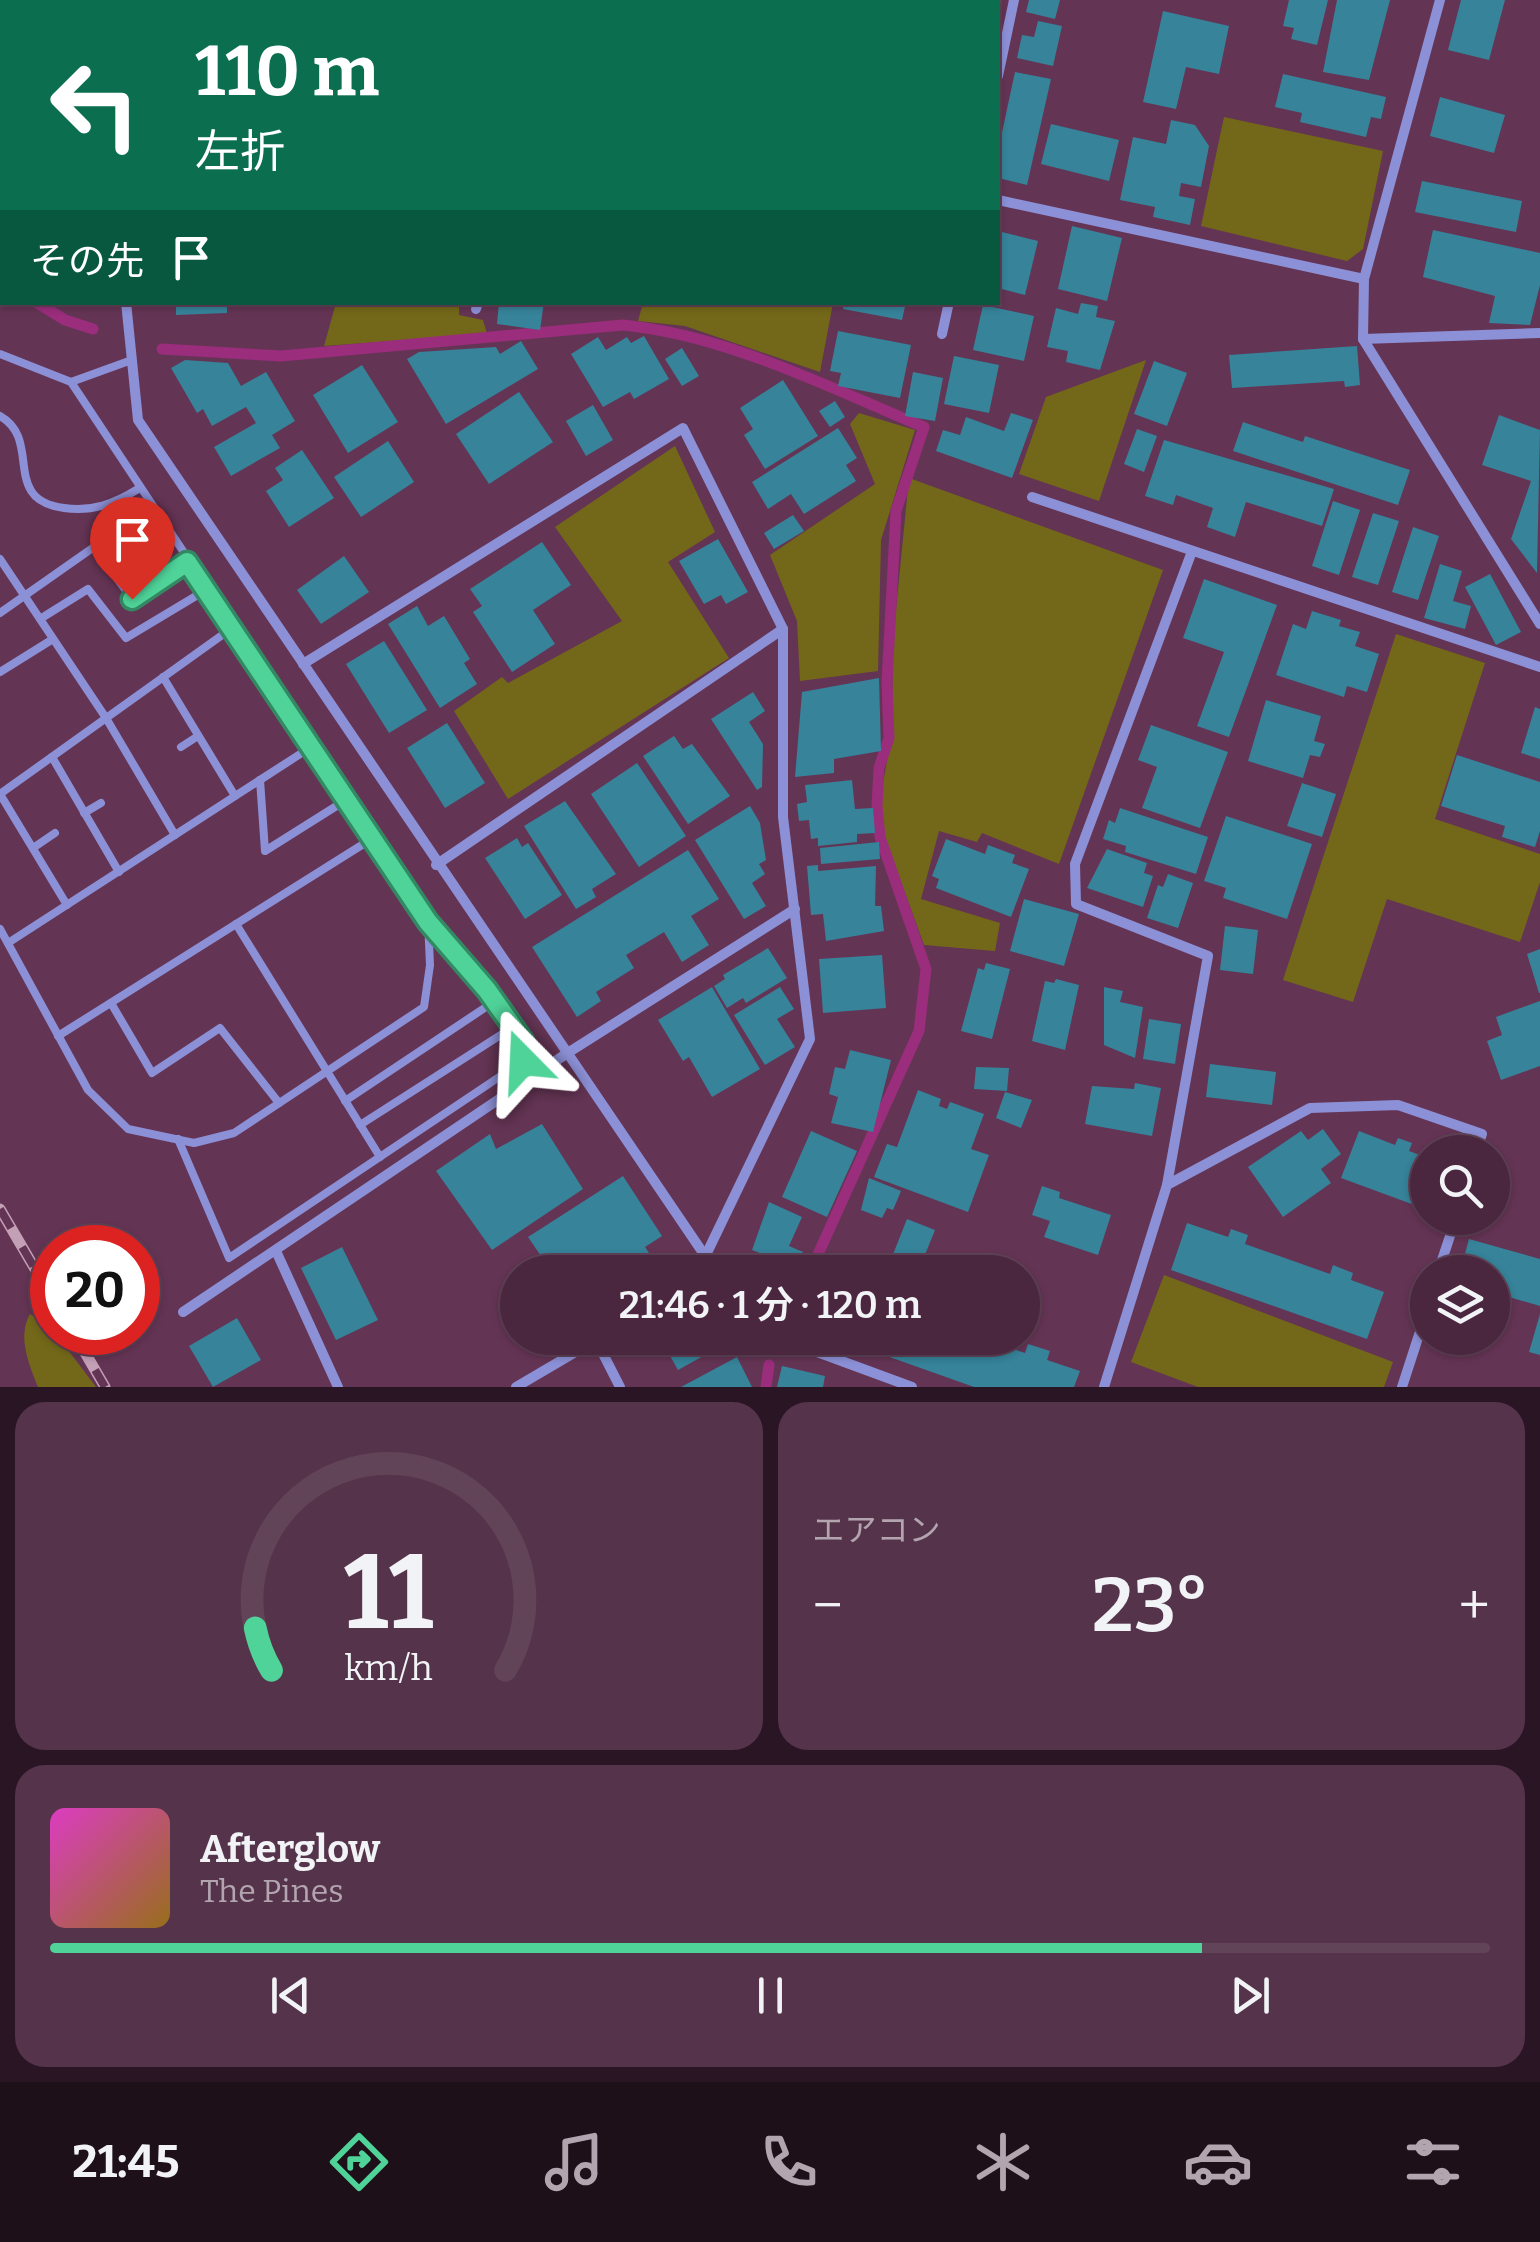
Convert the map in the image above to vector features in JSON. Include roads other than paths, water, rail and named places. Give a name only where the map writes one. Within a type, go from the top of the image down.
[{"type":"street","points":[[1000,66],[1014,0]]},
{"type":"street","points":[[1440,0],[1364,279],[1363,339],[1540,624]]},
{"type":"street","points":[[1000,200],[1364,279]]},
{"type":"street","points":[[126,305],[138,420],[702,1255]]},
{"type":"street","points":[[942,334],[948,305]]},
{"type":"street","points":[[1363,339],[1540,333]]},
{"type":"street","points":[[303,664],[683,428],[783,630],[784,817],[810,1039],[705,1255]]},
{"type":"street","points":[[1032,497],[1191,554],[1540,666]]},
{"type":"street","points":[[1104,1387],[1166,1185],[1208,956],[1076,904],[1075,864],[1191,554]]},
{"type":"street","points":[[436,865],[783,630]]},
{"type":"street","points":[[184,1312],[566,1054],[795,909]]},
{"type":"street","points":[[1166,1185],[1310,1108],[1398,1105],[1482,1135]]},
{"type":"street","points":[[276,1251],[338,1387]]},
{"type":"street","points":[[516,1387],[571,1355]]},
{"type":"street","points":[[605,1355],[620,1387]]},
{"type":"street","points":[[825,1355],[912,1387]]},
{"type":"street","points":[[1402,1387],[1412,1355]]},
{"type":"lane","points":[[0,354],[71,382],[138,489],[428,922],[495,1001],[523,1041],[523,1061],[229,1258],[178,1140]]},
{"type":"lane","points":[[71,382],[129,361]]},
{"type":"lane","points":[[0,416],[13,426],[23,480],[32,498],[46,506],[102,508],[138,489]]},
{"type":"lane","points":[[0,613],[94,547],[132,599],[187,562]]},
{"type":"lane","points":[[0,559],[106,718],[175,835]]},
{"type":"lane","points":[[40,619],[88,589],[126,638],[206,590]]},
{"type":"lane","points":[[67,905],[0,794],[232,628]]},
{"type":"lane","points":[[0,672],[54,639]]},
{"type":"lane","points":[[162,677],[235,796]]},
{"type":"lane","points":[[181,747],[198,736]]},
{"type":"lane","points":[[8,944],[311,747]]},
{"type":"lane","points":[[52,758],[119,872]]},
{"type":"lane","points":[[260,780],[265,851],[346,800]]},
{"type":"lane","points":[[84,813],[101,804]]},
{"type":"lane","points":[[33,848],[55,833]]},
{"type":"lane","points":[[58,1036],[372,838]]},
{"type":"lane","points":[[0,929],[88,1090],[128,1128],[194,1143],[234,1133],[424,1008],[430,965],[428,922]]},
{"type":"lane","points":[[236,924],[380,1157]]},
{"type":"lane","points":[[345,1101],[495,1001]]},
{"type":"lane","points":[[111,1003],[152,1073],[220,1028],[279,1103]]},
{"type":"lane","points":[[360,1126],[513,1027]]},
{"type":"waterway","points":[[41,305],[65,320],[93,329]]},
{"type":"waterway","points":[[162,349],[281,356],[623,325],[738,351],[924,427],[896,511],[887,682],[889,738],[879,768],[877,806],[880,837],[926,969],[919,1031],[818,1255]]},
{"type":"waterway","points":[[766,1387],[769,1365]]},
{"type":"railway","points":[[0,1209],[30,1260]]},
{"type":"railway","points":[[86,1355],[105,1387]]}]
